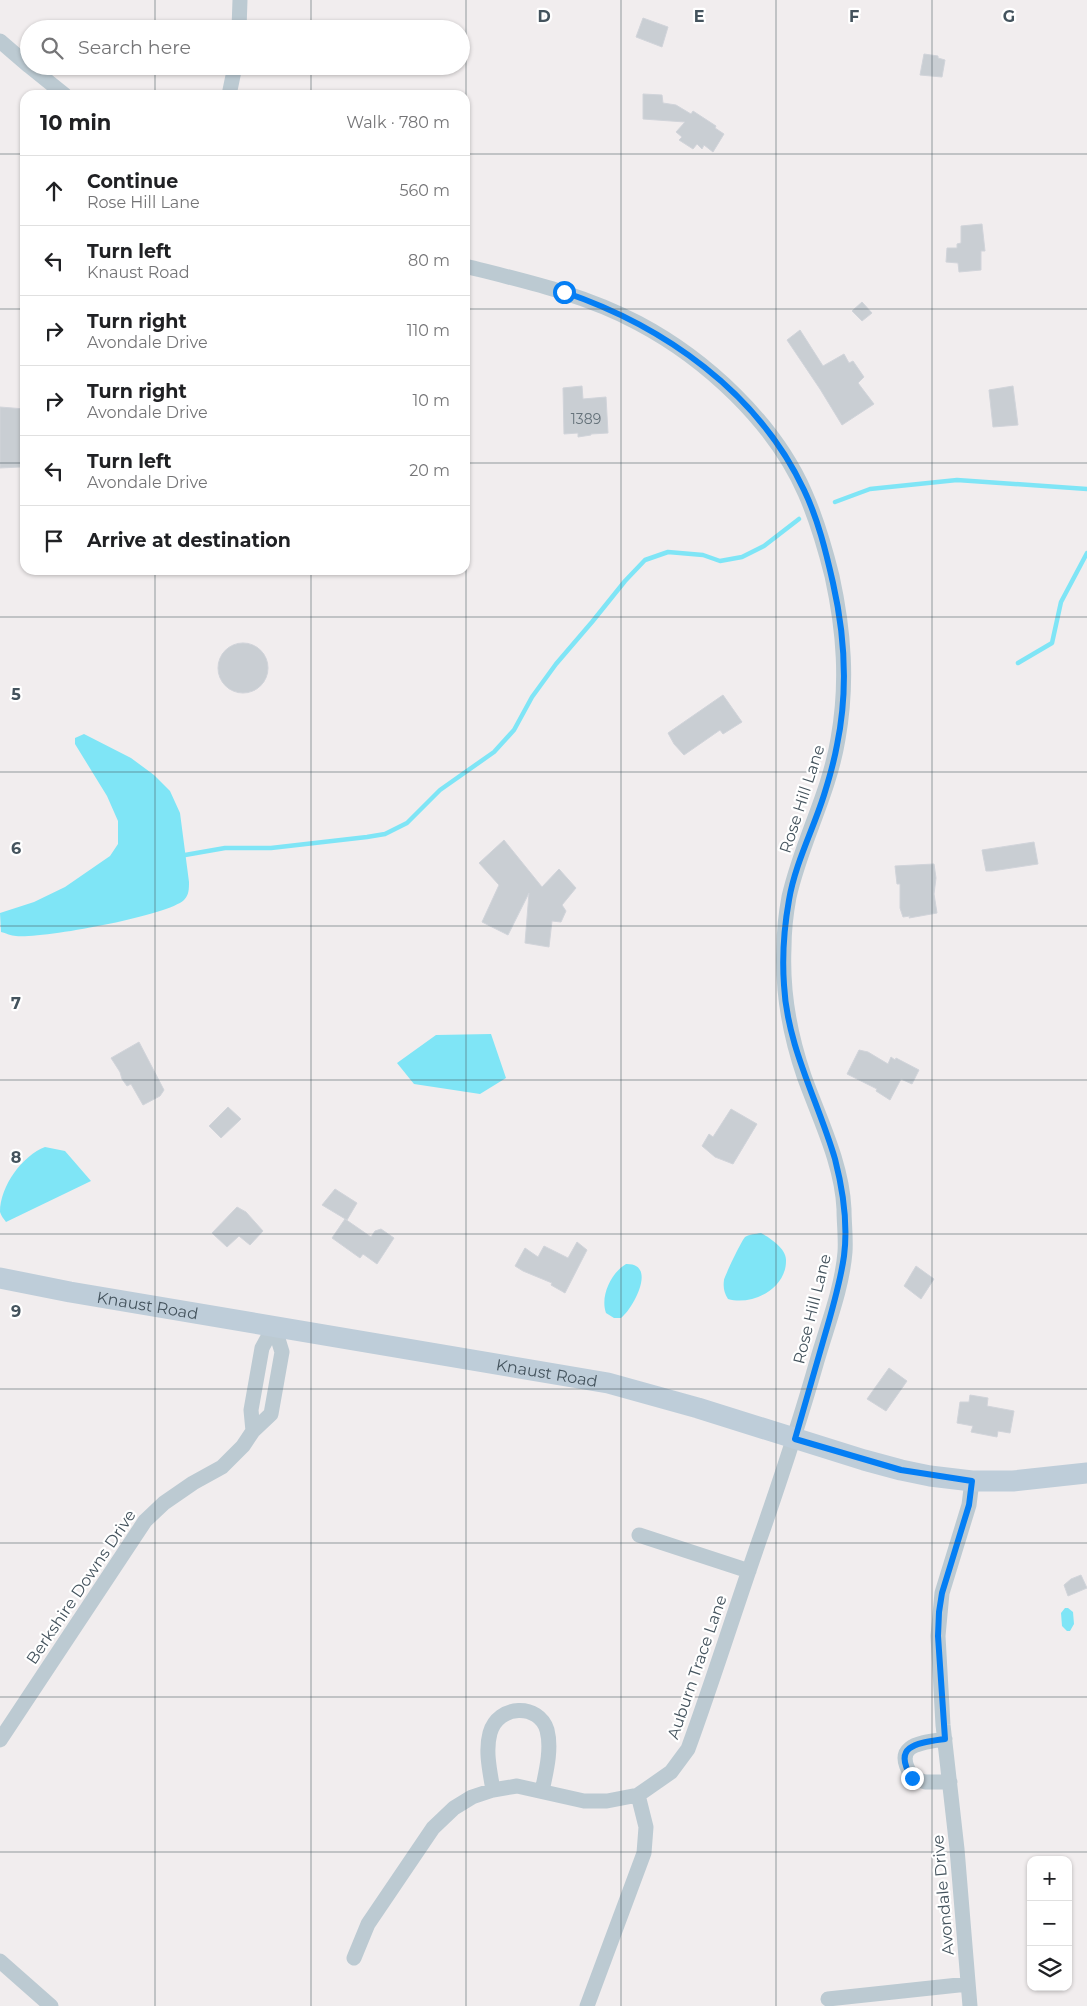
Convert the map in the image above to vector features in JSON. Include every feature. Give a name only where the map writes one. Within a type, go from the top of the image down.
[{"type":"main road","name":"Knaust Road","points":[[0,1278],[70,1292],[608,1383],[698,1408],[901,1470],[972,1481],[1037,1480],[1087,1473]]},
{"type":"street","points":[[239,20],[240,0]]},
{"type":"street","points":[[0,41],[20,58]]},
{"type":"street","points":[[40,75],[59,90]]},
{"type":"street","points":[[230,90],[233,75]]},
{"type":"street","name":"Rose Hill Lane","points":[[470,267],[532,282],[593,302],[638,322],[688,354],[721,381],[754,415],[780,449],[804,490],[826,551],[838,604],[844,643],[844,698],[838,743],[824,796],[802,854],[789,898],[784,944],[784,985],[791,1029],[802,1071],[835,1159],[844,1201],[845,1253],[836,1298],[795,1439]]},
{"type":"street","name":"Berkshire Downs Drive","points":[[0,1740],[145,1521],[164,1503],[193,1483],[222,1467],[243,1446],[253,1431],[271,1414],[282,1352],[274,1326]]},
{"type":"street","name":"Auburn Trace Lane","points":[[354,1958],[368,1924],[433,1828],[454,1808],[472,1797],[492,1790],[517,1786],[584,1801],[607,1801],[638,1795],[671,1772],[688,1749],[795,1439]]},
{"type":"street","name":"Avondale Drive","points":[[970,2006],[945,1739],[938,1636],[942,1593],[969,1505],[972,1481]]},
{"type":"street","points":[[639,1535],[749,1571]]},
{"type":"street","points":[[492,1790],[488,1752],[490,1733],[500,1716],[505,1712],[516,1709],[528,1712],[538,1718],[546,1729],[547,1768],[542,1791]]},
{"type":"street","points":[[945,1739],[921,1742],[912,1746],[905,1755],[904,1761],[912,1778],[925,1782],[950,1782]]},
{"type":"street","points":[[587,2006],[644,1853],[646,1827],[638,1795]]},
{"type":"street","points":[[0,1961],[51,2006]]},
{"type":"street","points":[[828,1999],[968,1984]]},
{"type":"water","points":[[84,734],[131,758],[154,775],[170,791],[180,813],[189,882],[188,894],[184,900],[154,913],[103,925],[30,936],[14,936],[1,932],[0,913],[34,902],[65,887],[110,856],[118,844],[118,821],[107,796],[75,744],[75,738]]},
{"type":"water","points":[[491,1034],[506,1078],[480,1094],[414,1084],[397,1063],[436,1035]]},
{"type":"water","points":[[45,1147],[65,1151],[91,1181],[6,1222],[0,1212],[1,1202],[8,1182],[21,1164]]},
{"type":"water","points":[[761,1233],[777,1244],[784,1252],[786,1261],[780,1280],[766,1293],[757,1297],[737,1301],[728,1299],[724,1290],[724,1280],[737,1251],[745,1237]]},
{"type":"water","points":[[626,1264],[635,1266],[640,1271],[642,1278],[640,1287],[626,1313],[621,1318],[614,1318],[606,1313],[604,1299],[611,1279]]},
{"type":"water","points":[[1065,1608],[1073,1612],[1074,1624],[1070,1631],[1067,1631],[1062,1626],[1061,1613]]},
{"type":"building","points":[[643,18],[668,27],[662,47],[636,37]]},
{"type":"building","points":[[924,54],[938,56],[938,58],[945,60],[942,77],[920,75]]},
{"type":"building","points":[[643,94],[662,95],[663,103],[676,105],[691,114],[693,111],[716,126],[715,128],[724,134],[713,152],[704,145],[702,149],[697,144],[693,149],[679,140],[682,137],[676,132],[685,122],[643,119]]},
{"type":"building","points":[[982,224],[985,251],[981,251],[981,270],[959,272],[958,263],[946,262],[947,248],[957,248],[957,244],[961,243],[961,226]]},
{"type":"building","points":[[862,302],[872,313],[862,321],[852,311]]},
{"type":"building","points":[[800,330],[823,366],[844,354],[849,363],[853,361],[864,377],[858,383],[874,404],[842,425],[787,340]]},
{"type":"building","points":[[582,386],[583,399],[606,397],[608,433],[578,437],[578,433],[564,434],[563,388]]},
{"type":"building","points":[[1013,386],[1018,425],[993,427],[989,390]]},
{"type":"building","points":[[0,407],[20,409],[20,467],[0,468]]},
{"type":"building","points":[[243,643],[261,650],[268,668],[261,686],[243,693],[225,686],[218,668],[225,650]]},
{"type":"building","points":[[723,695],[742,722],[723,734],[720,730],[684,755],[674,744],[668,733]]},
{"type":"building","points":[[504,840],[542,887],[559,869],[576,888],[562,905],[566,911],[561,922],[552,921],[549,947],[525,943],[529,893],[508,935],[482,922],[499,885],[479,863]]},
{"type":"building","points":[[1034,842],[1038,864],[986,871],[982,850]]},
{"type":"building","points":[[934,864],[936,878],[934,894],[937,913],[909,918],[910,916],[903,917],[900,908],[900,884],[897,884],[895,866]]},
{"type":"building","points":[[139,1042],[164,1090],[160,1096],[143,1105],[131,1084],[127,1086],[122,1079],[111,1058]]},
{"type":"building","points":[[859,1050],[868,1052],[888,1064],[891,1057],[895,1060],[896,1058],[919,1070],[912,1084],[901,1079],[890,1100],[876,1091],[877,1089],[847,1074]]},
{"type":"building","points":[[228,1107],[241,1119],[221,1138],[209,1126]]},
{"type":"building","points":[[731,1109],[757,1124],[733,1164],[715,1157],[702,1146],[709,1134],[713,1137]]},
{"type":"building","points":[[335,1189],[357,1203],[347,1220],[322,1205]]},
{"type":"building","points":[[237,1207],[246,1212],[263,1231],[250,1245],[239,1236],[227,1247],[212,1233]]},
{"type":"building","points":[[345,1219],[371,1237],[375,1231],[381,1229],[394,1238],[377,1264],[363,1254],[360,1258],[332,1238]]},
{"type":"building","points":[[577,1242],[587,1250],[565,1293],[551,1285],[552,1283],[515,1266],[525,1248],[538,1257],[544,1246],[568,1258]]},
{"type":"building","points":[[916,1266],[934,1279],[921,1299],[904,1286]]},
{"type":"building","points":[[889,1368],[907,1381],[886,1411],[867,1399]]},
{"type":"building","points":[[970,1395],[988,1398],[987,1406],[1014,1411],[1010,1433],[998,1431],[997,1437],[971,1432],[973,1426],[957,1423],[960,1402],[969,1402]]},
{"type":"building","points":[[1081,1575],[1087,1588],[1068,1596],[1064,1585],[1071,1579]]},
{"type":"waterway","points":[[835,502],[870,489],[957,480],[1087,489]]},
{"type":"waterway","points":[[185,855],[225,848],[271,848],[367,837],[385,834],[407,823],[440,790],[494,752],[514,730],[532,697],[556,664],[625,581],[645,560],[668,552],[703,555],[720,561],[742,557],[764,546],[799,519]]},
{"type":"waterway","points":[[1018,663],[1052,643],[1061,602],[1087,553]]},
{"type":"route","points":[[564,292],[593,302],[638,322],[688,354],[721,381],[754,415],[780,449],[804,490],[826,551],[838,604],[844,643],[844,698],[838,743],[824,796],[802,854],[789,898],[784,944],[784,985],[791,1029],[802,1071],[835,1159],[844,1201],[845,1253],[836,1298],[795,1439],[901,1470],[972,1481],[969,1505],[942,1593],[939,1612],[938,1636],[945,1739],[921,1742],[912,1746],[905,1755],[904,1761],[912,1778]]}]
